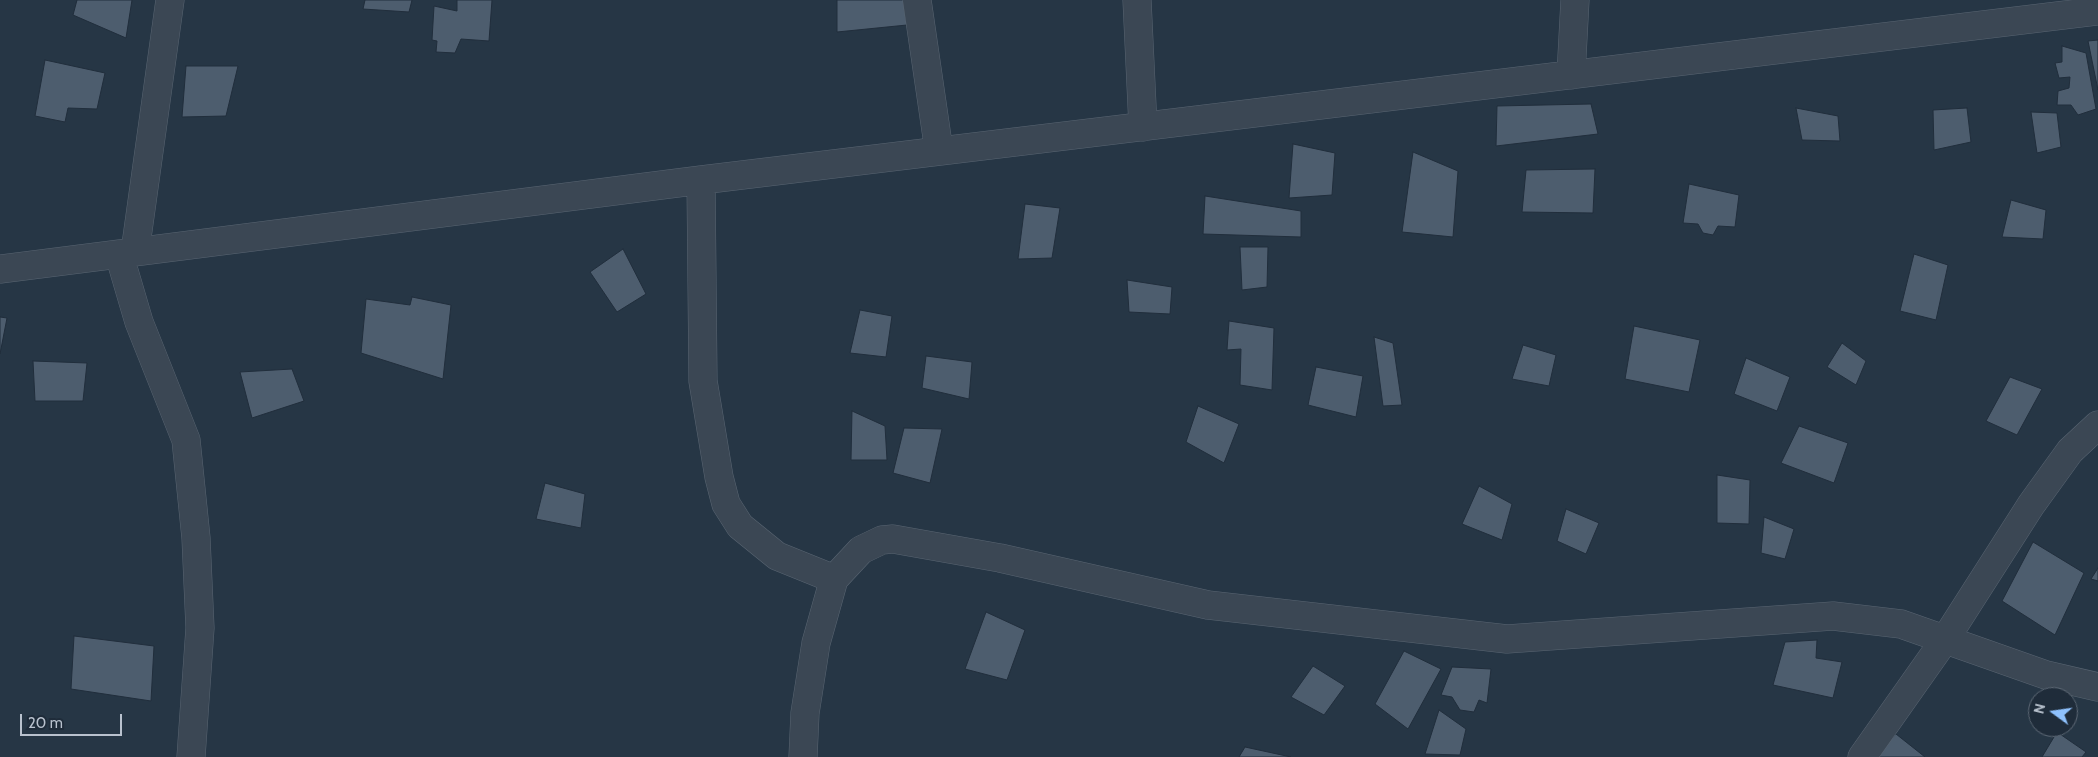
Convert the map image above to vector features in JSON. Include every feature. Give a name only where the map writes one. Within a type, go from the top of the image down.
[{"type":"street","points":[[170,0],[127,253],[139,322],[186,440],[196,538],[200,628],[191,757]]},
{"type":"street","points":[[917,0],[938,151]]},
{"type":"street","points":[[1138,0],[1143,127]]},
{"type":"street","points":[[1571,75],[1574,0]]},
{"type":"street","points":[[0,269],[701,180],[2098,11]]},
{"type":"street","points":[[701,180],[703,381],[718,477],[726,504],[740,526],[777,556],[834,579]]},
{"type":"street","points":[[1862,757],[1946,638],[2036,498],[2070,451],[2098,425]]},
{"type":"street","points":[[803,757],[805,713],[816,643],[834,579],[861,550],[882,540],[893,539],[1000,558],[1208,605],[1507,639],[1833,616],[1901,624],[1946,638],[2046,675],[2098,687]]},
{"type":"building","points":[[77,0],[132,0],[126,38],[73,15]]},
{"type":"building","points":[[365,0],[412,0],[409,12],[363,9]]},
{"type":"building","points":[[457,0],[492,0],[489,41],[461,39],[455,53],[436,52],[437,41],[432,40],[434,6],[457,11]]},
{"type":"building","points":[[837,0],[904,0],[907,25],[837,32]]},
{"type":"building","points":[[2098,40],[2098,90],[2088,41]]},
{"type":"building","points":[[2062,46],[2086,53],[2096,109],[2078,115],[2071,105],[2057,105],[2058,91],[2069,88],[2070,77],[2059,78],[2055,63],[2062,62]]},
{"type":"building","points":[[45,60],[105,73],[97,109],[68,108],[65,122],[35,116]]},
{"type":"building","points":[[186,66],[238,66],[226,116],[182,117]]},
{"type":"building","points":[[1591,104],[1598,134],[1496,146],[1497,106]]},
{"type":"building","points":[[1796,108],[1838,116],[1840,141],[1802,140]]},
{"type":"building","points":[[1967,108],[1971,142],[1934,150],[1933,110]]},
{"type":"building","points":[[2031,112],[2057,113],[2061,147],[2037,153]]},
{"type":"building","points":[[1293,144],[1335,153],[1332,195],[1289,198]]},
{"type":"building","points":[[1413,152],[1458,171],[1453,237],[1402,232]]},
{"type":"building","points":[[1595,169],[1593,213],[1522,212],[1526,170]]},
{"type":"building","points":[[1689,184],[1739,195],[1735,227],[1718,226],[1713,235],[1703,233],[1698,224],[1683,223]]},
{"type":"building","points":[[1205,196],[1301,211],[1301,237],[1203,234]]},
{"type":"building","points":[[2011,200],[2046,210],[2043,239],[2002,237]]},
{"type":"building","points":[[1025,204],[1060,208],[1052,258],[1018,259]]},
{"type":"building","points":[[1240,247],[1268,247],[1267,287],[1242,290]]},
{"type":"building","points":[[623,249],[646,294],[617,312],[590,272]]},
{"type":"building","points":[[1914,254],[1948,265],[1936,320],[1900,311]]},
{"type":"building","points":[[1127,280],[1172,287],[1170,314],[1129,312]]},
{"type":"building","points":[[412,297],[451,305],[443,379],[361,353],[366,299],[410,305]]},
{"type":"building","points":[[860,310],[892,316],[886,357],[850,353]]},
{"type":"building","points":[[0,317],[7,318],[0,354]]},
{"type":"building","points":[[1229,321],[1274,328],[1272,390],[1240,385],[1241,349],[1227,350]]},
{"type":"building","points":[[1634,326],[1700,340],[1689,392],[1625,379]]},
{"type":"building","points":[[1374,337],[1393,343],[1402,405],[1383,406]]},
{"type":"building","points":[[1842,343],[1866,361],[1856,385],[1827,367]]},
{"type":"building","points":[[1523,345],[1556,355],[1549,386],[1512,379]]},
{"type":"building","points":[[926,356],[972,362],[969,399],[922,388]]},
{"type":"building","points":[[1746,358],[1790,377],[1777,411],[1734,394]]},
{"type":"building","points":[[33,361],[87,363],[83,401],[35,401]]},
{"type":"building","points":[[1316,367],[1363,376],[1356,417],[1308,405]]},
{"type":"building","points":[[292,369],[304,401],[252,418],[240,372]]},
{"type":"building","points":[[2010,377],[2042,389],[2017,435],[1986,421]]},
{"type":"building","points":[[1198,406],[1239,424],[1224,463],[1186,442]]},
{"type":"building","points":[[852,411],[885,426],[887,460],[851,460]]},
{"type":"building","points":[[1799,426],[1848,443],[1834,483],[1781,463]]},
{"type":"building","points":[[904,428],[942,429],[930,483],[893,473]]},
{"type":"building","points":[[1717,475],[1750,480],[1749,524],[1717,523]]},
{"type":"building","points":[[545,483],[585,494],[581,528],[536,519]]},
{"type":"building","points":[[1479,486],[1512,504],[1502,540],[1462,524]]},
{"type":"building","points":[[1566,509],[1599,523],[1586,554],[1557,541]]},
{"type":"building","points":[[1764,517],[1794,529],[1785,559],[1761,553]]},
{"type":"building","points":[[2033,542],[2084,573],[2055,635],[2002,601]]},
{"type":"building","points":[[2098,568],[2098,581],[2091,579]]},
{"type":"building","points":[[986,612],[1025,630],[1007,680],[965,669]]},
{"type":"building","points":[[74,636],[154,646],[151,701],[71,689]]},
{"type":"building","points":[[1817,640],[1816,658],[1842,662],[1833,698],[1773,685],[1785,642]]},
{"type":"building","points":[[1404,651],[1441,669],[1408,729],[1375,704]]},
{"type":"building","points":[[1313,666],[1345,686],[1324,715],[1291,697]]},
{"type":"building","points":[[1452,667],[1491,669],[1487,703],[1479,700],[1474,712],[1460,710],[1452,697],[1441,695]]},
{"type":"building","points":[[1439,710],[1466,729],[1460,755],[1425,754]]},
{"type":"building","points":[[1896,734],[1925,757],[1874,757]]},
{"type":"building","points":[[2054,737],[2064,737],[2086,752],[2082,757],[2042,757]]},
{"type":"building","points":[[1245,747],[1291,757],[1239,757]]}]
